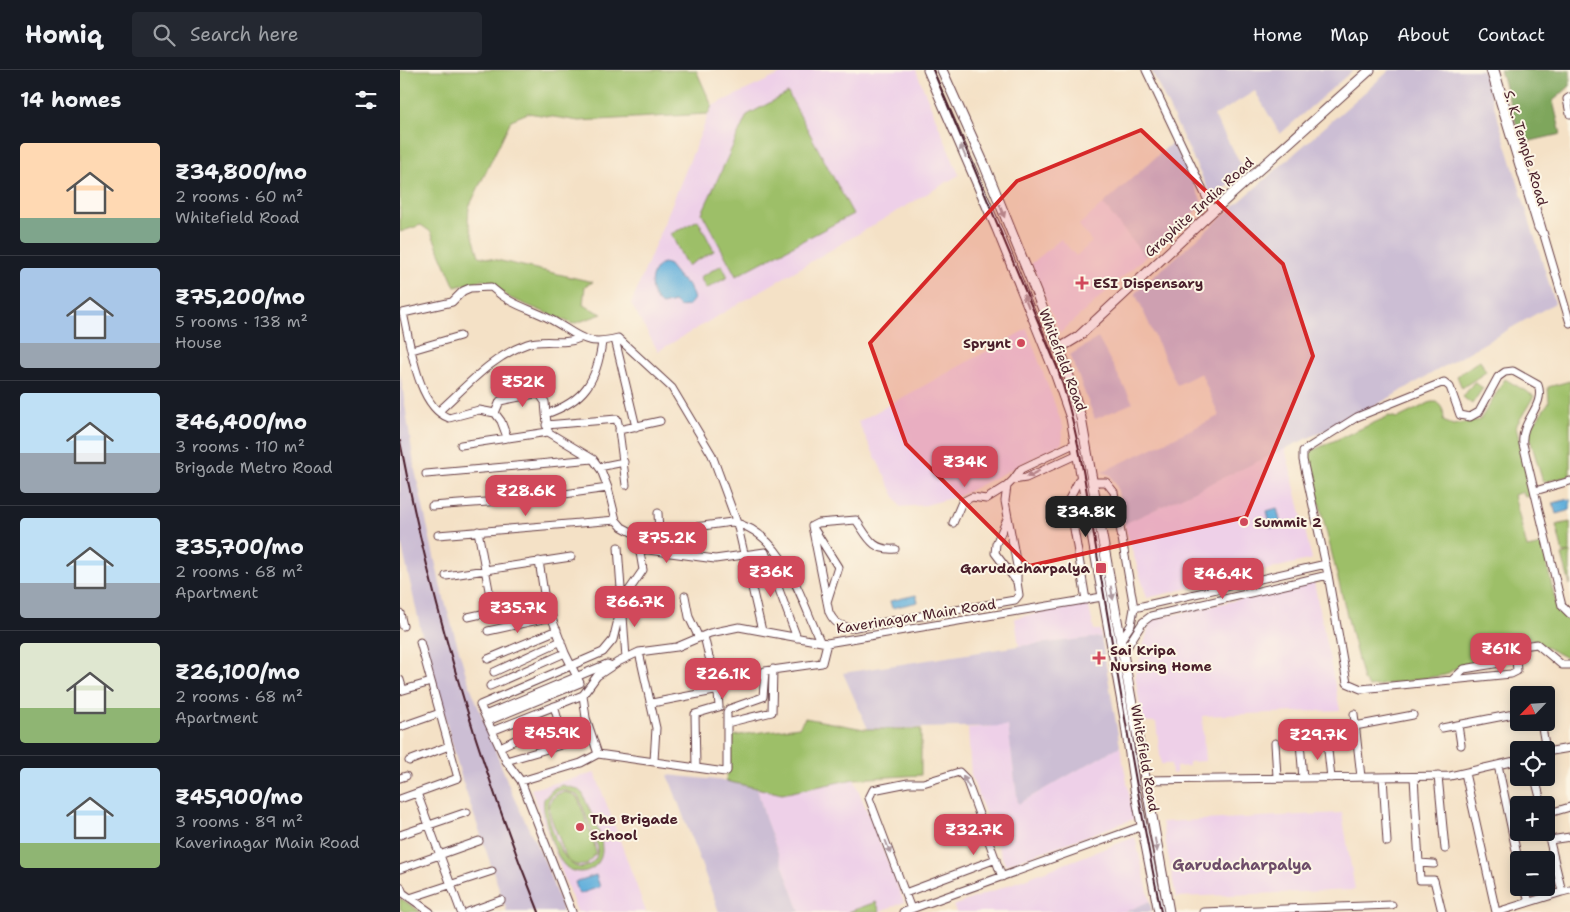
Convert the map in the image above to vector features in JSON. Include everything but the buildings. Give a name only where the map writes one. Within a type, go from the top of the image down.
[{"type":"main road","name":"Whitefield Road","points":[[928,70],[997,229],[1064,397],[1078,454],[1159,912]]},
{"type":"main road","name":"Whitefield Road","points":[[942,70],[984,164],[1066,366],[1081,418],[1169,912]]},
{"type":"main road","name":"Graphite India Road","points":[[1058,349],[1078,337],[1213,211],[1370,70]]},
{"type":"main road","points":[[1064,397],[1074,393]]},
{"type":"street","points":[[1146,70],[1213,211]]},
{"type":"street","name":"S. K. Temple Road","points":[[1490,70],[1538,228],[1542,233],[1570,323]]},
{"type":"street","name":"S. K. Temple Road","points":[[1495,70],[1543,227],[1542,233]]},
{"type":"street","points":[[1570,97],[1567,99],[1570,114]]},
{"type":"street","points":[[506,437],[501,421],[495,413],[479,410],[449,418],[439,412],[424,391],[403,313],[452,302],[463,291],[484,286],[491,288],[511,303],[549,318],[580,338],[602,342],[618,338],[672,388],[712,455],[737,523],[762,631]]},
{"type":"street","points":[[412,350],[460,336]]},
{"type":"street","points":[[439,412],[485,368],[501,356],[535,342],[566,342],[580,338]]},
{"type":"street","points":[[615,339],[636,427]]},
{"type":"street","points":[[546,414],[558,410],[583,394],[596,369],[602,342]]},
{"type":"street","points":[[1570,614],[1562,606],[1522,433],[1539,400],[1538,385],[1513,371],[1505,372],[1498,377],[1479,412],[1470,418],[1460,415],[1450,387],[1444,382],[1357,417],[1304,451],[1303,460],[1328,574],[1347,683],[1361,689],[1511,674],[1517,671],[1515,647],[1537,644],[1562,665],[1570,666]]},
{"type":"street","points":[[495,413],[500,401],[539,393],[545,402],[547,428]]},
{"type":"street","points":[[460,444],[547,428],[617,418],[626,485]]},
{"type":"street","points":[[620,430],[660,421]]},
{"type":"street","points":[[521,780],[581,763],[598,754],[723,773],[727,771],[727,712],[732,707],[763,697],[765,671],[822,663],[824,642],[778,554],[747,525],[732,522],[637,535],[622,527],[616,520],[608,488],[599,467],[593,459],[547,428]]},
{"type":"street","points":[[953,523],[962,502],[972,497],[986,499],[1007,486],[1021,469],[1076,444]]},
{"type":"street","points":[[1013,480],[1026,478],[1078,454]]},
{"type":"street","points":[[426,474],[593,459]]},
{"type":"street","points":[[599,467],[624,462]]},
{"type":"street","points":[[1081,476],[1069,499],[1086,600]]},
{"type":"street","points":[[1535,491],[1570,481]]},
{"type":"street","points":[[1093,482],[1106,482],[1114,492],[1134,608],[1131,626],[1120,641]]},
{"type":"street","points":[[812,526],[826,603],[834,622],[850,628],[1015,600],[1019,595],[1017,566],[1012,532],[1007,519],[1005,501],[1007,486]]},
{"type":"street","points":[[432,506],[528,499],[608,488]]},
{"type":"street","points":[[658,513],[659,533]]},
{"type":"street","points":[[1007,519],[996,544],[995,553],[1017,582]]},
{"type":"street","points":[[438,535],[616,520]]},
{"type":"street","points":[[812,526],[818,523],[856,520],[875,547],[883,550],[894,549]]},
{"type":"street","points":[[812,526],[838,567],[826,603]]},
{"type":"street","points":[[478,531],[491,601]]},
{"type":"street","points":[[572,912],[521,780],[506,761],[480,705],[603,652],[613,640],[623,599],[644,570],[637,535]]},
{"type":"street","points":[[618,547],[626,658]]},
{"type":"street","points":[[641,549],[715,559],[765,552],[797,638]]},
{"type":"street","points":[[446,576],[571,557]]},
{"type":"street","points":[[486,718],[512,713],[579,684],[545,600],[539,561]]},
{"type":"street","points":[[1134,608],[1326,564]]},
{"type":"street","points":[[1123,653],[1146,619],[1328,574]]},
{"type":"street","points":[[1243,584],[1245,593]]},
{"type":"street","points":[[684,596],[690,618],[702,637],[709,657],[718,672]]},
{"type":"street","name":"Kaverinagar Main Road","points":[[583,695],[597,676],[610,665],[639,652],[677,647],[702,637],[739,627],[824,642],[1102,597]]},
{"type":"street","points":[[468,618],[545,600]]},
{"type":"street","points":[[400,613],[403,626]]},
{"type":"street","points":[[488,630],[552,617]]},
{"type":"street","points":[[488,659],[557,630]]},
{"type":"street","points":[[494,672],[561,641]]},
{"type":"street","points":[[1452,680],[1464,669],[1500,663],[1505,656],[1502,641]]},
{"type":"street","points":[[400,799],[458,778],[420,642]]},
{"type":"street","points":[[486,718],[509,704],[577,676],[610,665],[603,652]]},
{"type":"street","points":[[639,652],[652,703],[656,728],[654,761]]},
{"type":"street","points":[[490,686],[565,653]]},
{"type":"street","points":[[727,723],[774,710],[773,670]]},
{"type":"street","points":[[400,680],[401,691],[431,682]]},
{"type":"street","points":[[652,703],[714,691],[718,693],[719,707],[694,714],[696,768]]},
{"type":"street","points":[[506,695],[512,713]]},
{"type":"street","points":[[492,731],[583,695],[586,718],[598,754]]},
{"type":"street","points":[[500,747],[558,720],[554,706]]},
{"type":"street","points":[[400,727],[440,713]]},
{"type":"street","points":[[1354,714],[1361,777]]},
{"type":"street","points":[[1355,726],[1413,715]]},
{"type":"street","points":[[1442,728],[1510,715]]},
{"type":"street","points":[[1458,724],[1461,746]]},
{"type":"street","points":[[506,761],[592,736]]},
{"type":"street","points":[[1328,742],[1330,778]]},
{"type":"street","points":[[1275,743],[1277,777]]},
{"type":"street","points":[[1300,743],[1302,778]]},
{"type":"street","points":[[409,761],[449,746]]},
{"type":"street","points":[[1555,750],[1570,748]]},
{"type":"street","points":[[1144,780],[1438,776],[1465,773],[1510,762]]},
{"type":"street","points":[[1498,765],[1516,851]]},
{"type":"street","points":[[912,909],[870,798],[873,790],[908,783],[923,783],[959,772],[966,780],[1002,876]]},
{"type":"street","points":[[1465,773],[1497,912],[1566,891],[1550,841]]},
{"type":"street","points":[[1438,776],[1444,849]]},
{"type":"street","points":[[1383,777],[1387,842]]},
{"type":"street","points":[[1414,777],[1420,880],[1434,880],[1442,912]]},
{"type":"street","points":[[417,793],[461,912]]},
{"type":"street","points":[[1555,812],[1570,808]]},
{"type":"street","points":[[400,835],[467,812]]},
{"type":"street","points":[[903,912],[1143,826]]},
{"type":"street","points":[[1555,839],[1570,837]]},
{"type":"street","points":[[400,869],[479,841]]},
{"type":"street","points":[[905,893],[996,859]]},
{"type":"street","points":[[1419,863],[1434,864]]},
{"type":"street","points":[[410,898],[492,871]]},
{"type":"street","points":[[400,886],[403,893],[430,912]]},
{"type":"street","points":[[1527,896],[1528,902]]},
{"type":"street","points":[[468,912],[501,900]]},
{"type":"street","points":[[1203,912],[1392,905]]},
{"type":"highlighted area","points":[[1141,130],[1283,264],[1313,356],[1246,517],[1029,566],[906,444],[870,343],[1017,181]]},
{"type":"shaded area","points":[[789,70],[916,70],[959,175],[658,351],[631,304],[712,106]]},
{"type":"shaded area","points":[[1151,70],[1353,70],[1280,134],[1255,91],[1214,116],[1245,171],[1212,198]]},
{"type":"shaded area","points":[[1390,70],[1483,70],[1555,303],[1366,411],[1124,524],[1117,487],[1110,475],[1102,472],[1219,416],[1201,373],[1177,385],[1135,293]]},
{"type":"shaded area","points":[[1173,142],[1203,204],[1145,257],[1103,204]]},
{"type":"shaded area","points":[[1103,204],[1145,257],[1060,333],[1031,264],[1061,239],[1076,256],[1092,242],[1079,225]]},
{"type":"shaded area","points":[[1027,329],[1063,427],[1062,443],[959,496],[926,505],[900,507],[858,422]]},
{"type":"shaded area","points":[[1098,338],[1133,403],[1095,419],[1070,355]]},
{"type":"shaded area","points":[[400,372],[415,470],[441,588],[467,678],[513,796],[545,862],[563,912],[507,912],[462,780],[422,635],[400,538]]},
{"type":"shaded area","points":[[1285,448],[1312,559],[1147,598],[1124,524]]},
{"type":"shaded area","points":[[1314,582],[1340,710],[1202,716],[1205,761],[1189,762],[1189,766],[1176,767],[1176,773],[1172,774],[1171,764],[1161,764],[1156,722],[1142,721],[1135,674],[1151,620]]},
{"type":"shaded area","points":[[1088,603],[1094,630],[1100,630],[1101,637],[1019,646],[1015,618]]},
{"type":"shaded area","points":[[1101,637],[1120,746],[1018,804],[1008,726],[868,729],[843,673],[1019,646]]},
{"type":"shaded area","points":[[1008,725],[1018,804],[1120,746],[1134,819],[1005,865],[971,776],[968,728]]},
{"type":"shaded area","name":"The Brigade School","points":[[595,773],[646,912],[577,912],[531,789]]},
{"type":"shaded area","points":[[668,775],[726,781],[757,788],[765,818],[800,912],[719,912]]},
{"type":"shaded area","points":[[854,779],[904,902],[878,912],[800,912],[765,818],[757,788],[782,794]]},
{"type":"shaded area","points":[[1342,813],[1355,890],[1176,897],[1162,822]]},
{"type":"shaded area","points":[[1135,837],[1150,901],[1125,912],[956,912],[953,906]]},
{"type":"shaded area","points":[[1150,901],[1152,912],[1125,912]]},
{"type":"green space","points":[[400,70],[696,70],[712,106],[708,114],[579,121],[528,113],[511,120],[469,207],[468,220],[479,256],[593,282],[585,286],[583,305],[602,314],[573,324],[510,298],[495,286],[483,280],[455,287],[431,232],[421,225],[400,232]]},
{"type":"green space","points":[[1500,70],[1570,70],[1570,86],[1553,101],[1561,134],[1522,143]]},
{"type":"green space","points":[[788,93],[853,214],[736,276],[702,213],[747,115]]},
{"type":"green space","points":[[698,220],[714,251],[687,266],[671,234]]},
{"type":"green space","points":[[722,265],[728,277],[706,289],[700,277]]},
{"type":"green space","points":[[1480,360],[1486,372],[1462,388],[1457,376]]},
{"type":"green space","points":[[1505,379],[1534,396],[1516,426],[1532,496],[1525,497],[1523,492],[1514,495],[1527,548],[1542,545],[1558,611],[1570,619],[1570,660],[1524,635],[1500,641],[1502,653],[1495,661],[1461,665],[1445,675],[1369,687],[1363,680],[1307,453],[1389,416],[1398,418],[1431,402],[1436,402],[1442,408],[1444,413],[1443,421],[1453,425],[1480,420]]},
{"type":"green space","points":[[1570,381],[1570,476],[1543,482],[1528,432],[1549,402],[1548,387]]},
{"type":"green space","points":[[1474,382],[1483,388],[1472,404],[1463,397]]},
{"type":"green space","points":[[1570,522],[1570,552],[1563,553],[1556,525]]},
{"type":"green space","points":[[1570,552],[1570,585],[1562,555]]},
{"type":"green space","points":[[805,718],[864,729],[921,729],[921,775],[854,779],[782,794],[726,781],[732,736],[799,727]]},
{"type":"green space","points":[[562,785],[577,789],[583,794],[595,821],[602,849],[598,862],[589,870],[576,872],[564,865],[552,843],[544,814],[544,799],[554,788]],"holes":[[[562,790],[574,793],[579,797],[598,848],[596,858],[586,867],[576,867],[567,860],[554,835],[548,809],[548,802],[555,793]]]},
{"type":"green space","points":[[563,792],[573,794],[578,798],[594,843],[596,853],[586,865],[574,864],[568,860],[551,818],[551,800]]},
{"type":"green space","points":[[400,898],[421,912],[404,912],[400,909]]},
{"type":"green space","points":[[876,902],[880,911],[878,912],[848,912]]},
{"type":"water","points":[[663,263],[668,264],[681,280],[689,285],[694,299],[688,306],[680,307],[674,302],[662,305],[654,296],[651,284],[652,277],[654,272]]},
{"type":"water","points":[[1570,499],[1570,510],[1556,514],[1553,503]]},
{"type":"water","points":[[1277,508],[1281,525],[1271,528],[1267,511]]},
{"type":"water","points":[[916,595],[918,602],[892,608],[890,601]]},
{"type":"water","points":[[596,875],[600,887],[579,894],[575,882]]},
{"type":"railway","points":[[933,70],[1057,367],[1072,417],[1082,465],[1136,782],[1161,912]]},
{"type":"railway","points":[[400,441],[426,561],[458,680],[495,797],[539,912]]},
{"type":"place","name":"ESI Dispensary","points":[[1082,283]]},
{"type":"place","name":"Sprynt","points":[[1021,343]]},
{"type":"place","name":"Summit 2","points":[[1244,522]]},
{"type":"place","name":"Garudacharpalya","points":[[1101,568]]},
{"type":"place","name":"Sai Kripa Nursing Home","points":[[1099,658]]},
{"type":"place","name":"The Brigade School","points":[[580,827]]},
{"type":"district","name":"Garudacharpalya","points":[[1242,865]]}]
